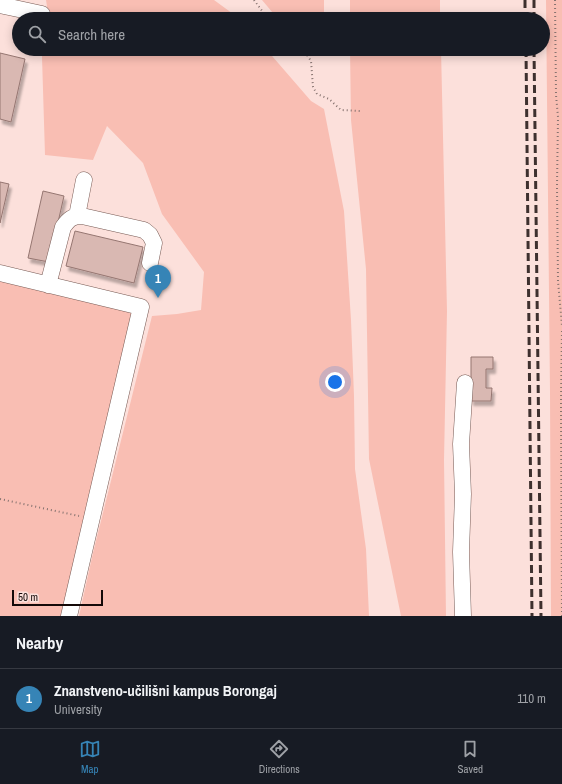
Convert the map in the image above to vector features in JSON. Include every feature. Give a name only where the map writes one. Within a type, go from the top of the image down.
[{"type":"street","points":[[0,5],[33,12]]},
{"type":"street","points":[[77,216],[84,180]]},
{"type":"street","points":[[48,285],[63,227],[68,220],[77,216],[144,230],[154,243],[150,263]]},
{"type":"street","points":[[0,273],[141,307],[69,616]]},
{"type":"street","points":[[463,616],[460,552],[462,494],[461,444],[466,383]]},
{"type":"path","points":[[254,0],[263,12]]},
{"type":"path","points":[[555,0],[556,95],[558,117],[558,281],[562,326]]},
{"type":"path","points":[[308,56],[311,61],[313,87],[317,94],[329,100],[341,110],[360,111]]},
{"type":"path","points":[[562,330],[562,616]]},
{"type":"path","points":[[0,499],[92,519]]},
{"type":"shaded area","points":[[46,0],[214,0],[230,12],[48,12]]},
{"type":"shaded area","points":[[262,0],[324,0],[324,12],[272,12]]},
{"type":"shaded area","points":[[350,0],[440,0],[440,12],[350,12]]},
{"type":"shaded area","points":[[546,0],[562,0],[562,616],[551,616],[547,56],[550,56],[550,12],[546,12]]},
{"type":"shaded area","points":[[272,56],[311,101],[324,109],[344,211],[351,320],[355,469],[366,549],[369,616],[79,616],[93,553],[152,316],[201,310],[204,272],[162,214],[143,163],[107,126],[93,160],[45,155],[42,57]]},
{"type":"shaded area","points":[[350,56],[441,56],[447,311],[444,460],[446,616],[401,616],[369,459],[366,269],[351,120]]},
{"type":"shaded area","points":[[0,276],[130,310],[132,314],[66,616],[0,616]]},
{"type":"building","points":[[0,53],[25,59],[11,122],[0,119]]},
{"type":"building","points":[[0,182],[9,184],[0,223]]},
{"type":"building","points":[[43,191],[64,196],[49,262],[28,258]]},
{"type":"building","points":[[75,231],[143,247],[134,283],[66,266]]},
{"type":"building","points":[[471,357],[493,357],[493,369],[486,369],[486,388],[492,388],[491,401],[471,401]]},
{"type":"railway","points":[[525,0],[525,12]]},
{"type":"railway","points":[[534,0],[534,12]]},
{"type":"railway","points":[[526,56],[532,616]]},
{"type":"railway","points":[[534,56],[541,616]]},
{"type":"place","name":"Znanstveno-učilišni kampus Borongaj","points":[[158,298]]}]
